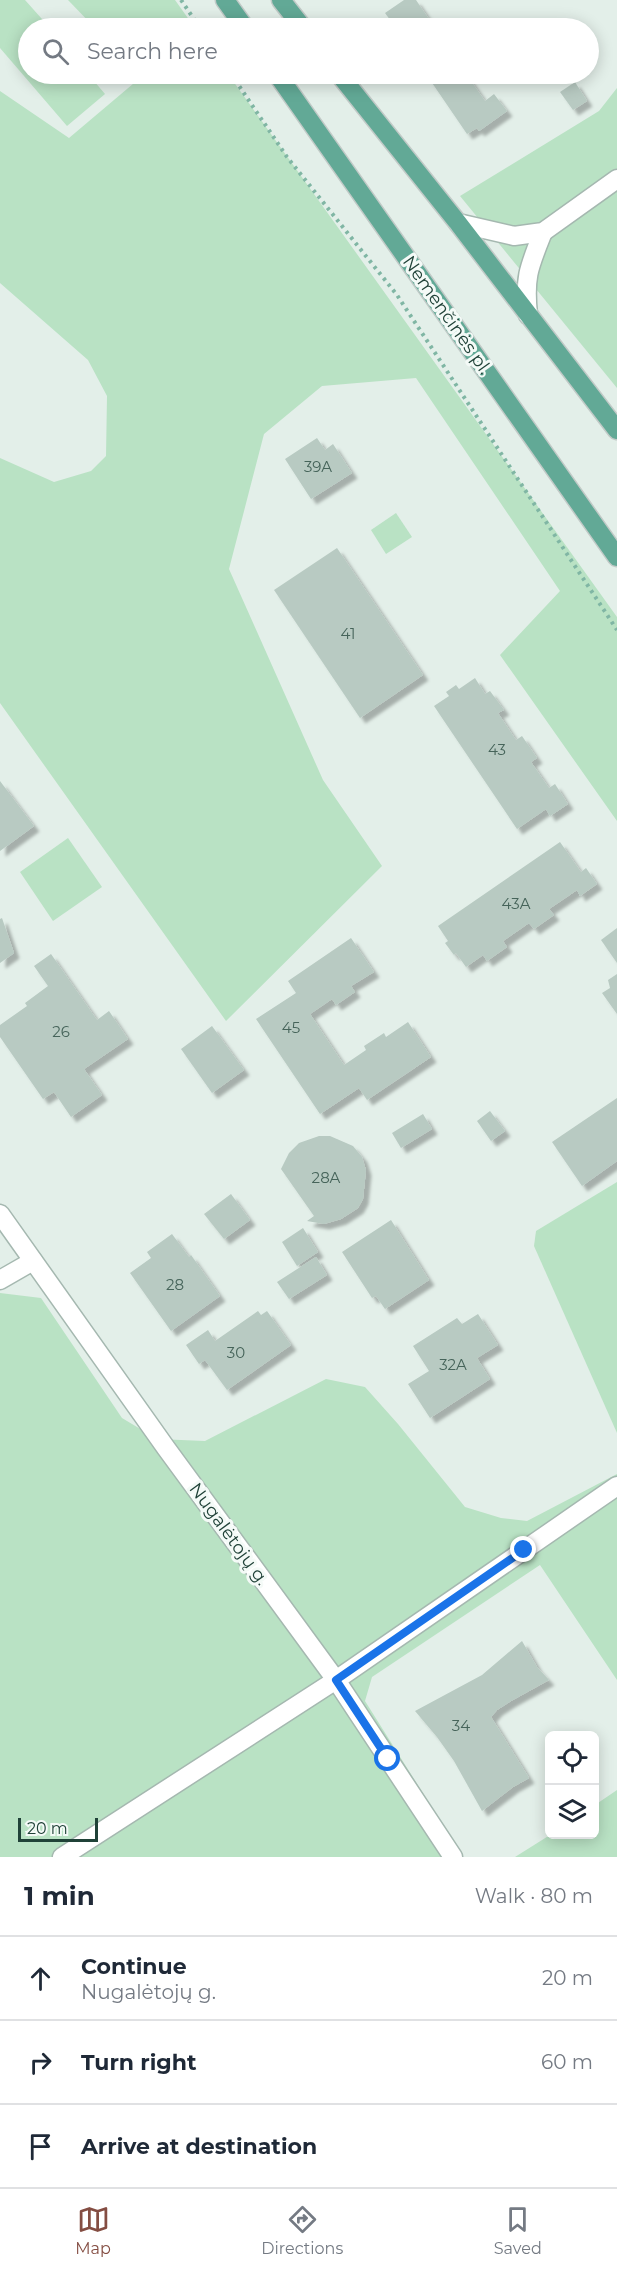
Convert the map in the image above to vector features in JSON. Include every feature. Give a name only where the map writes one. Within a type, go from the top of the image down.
[{"type":"main road","points":[[225,0],[238,18]]},
{"type":"main road","points":[[281,0],[295,18]]},
{"type":"main road","name":"Nemenčinės pl.","points":[[284,84],[617,557]]},
{"type":"main road","points":[[347,84],[458,223],[617,430]]},
{"type":"street","points":[[458,223],[514,236],[543,232],[617,179]]},
{"type":"street","points":[[528,315],[526,291],[528,267],[543,232]]},
{"type":"street","name":"Nugalėtojų g.","points":[[0,1214],[190,1482],[336,1680],[453,1857]]},
{"type":"street","points":[[0,1281],[33,1261]]},
{"type":"street","points":[[62,1857],[336,1680],[617,1486]]},
{"type":"path","points":[[181,0],[193,18]]},
{"type":"path","points":[[238,84],[287,157],[398,295],[617,630]]},
{"type":"green space","points":[[0,0],[25,0],[41,18],[18,18],[18,69],[0,48]]},
{"type":"green space","points":[[68,0],[175,0],[188,18],[85,18]]},
{"type":"green space","points":[[31,84],[96,84],[105,94],[67,126]]},
{"type":"green space","points":[[133,84],[235,84],[617,617],[617,821],[500,655],[560,591],[416,378],[322,386],[264,434],[229,569],[323,780],[382,866],[226,1021],[0,703],[0,458],[54,482],[91,471],[106,456],[107,396],[88,360],[0,283],[0,91],[69,138]]},
{"type":"green space","points":[[617,88],[617,388],[460,196],[599,111]]},
{"type":"green space","points":[[396,513],[412,537],[386,554],[371,530]]},
{"type":"green space","points":[[68,838],[102,887],[53,921],[20,872]]},
{"type":"green space","points":[[617,1182],[617,1433],[534,1246],[536,1231]]},
{"type":"green space","points":[[0,1293],[41,1298],[122,1418],[157,1439],[205,1441],[326,1379],[365,1387],[465,1507],[501,1518],[527,1521],[617,1474],[617,1680],[540,1565],[372,1677],[365,1701],[463,1857],[0,1857]]},
{"type":"green space","points":[[617,1790],[617,1857],[515,1857],[545,1838],[599,1839],[599,1802]]},
{"type":"building","points":[[404,0],[416,0],[428,18],[389,18],[385,13]]},
{"type":"building","points":[[433,84],[473,84],[485,101],[494,94],[507,111],[479,131],[477,128],[467,134]]},
{"type":"building","points":[[572,84],[576,84],[587,101],[573,110],[560,92]]},
{"type":"building","points":[[317,438],[325,450],[333,444],[352,473],[311,499],[285,459]]},
{"type":"building","points":[[337,548],[423,675],[360,718],[274,590]]},
{"type":"building","points":[[475,678],[485,694],[490,691],[504,710],[498,713],[516,740],[522,736],[537,758],[531,762],[549,788],[555,784],[568,804],[550,816],[546,809],[517,829],[434,706],[449,696],[446,692],[456,685],[459,689]]},
{"type":"building","points":[[0,781],[34,826],[0,851]]},
{"type":"building","points":[[560,842],[581,872],[586,868],[597,884],[580,896],[577,890],[549,909],[554,915],[534,929],[529,923],[503,941],[507,947],[487,961],[483,955],[466,967],[445,943],[448,941],[438,926]]},
{"type":"building","points":[[2,918],[14,953],[0,963],[0,919]]},
{"type":"building","points":[[617,928],[617,963],[601,940]]},
{"type":"building","points":[[351,938],[374,972],[351,986],[355,992],[336,1005],[332,999],[310,1014],[344,1065],[366,1050],[364,1046],[384,1033],[386,1037],[408,1022],[431,1057],[367,1100],[359,1088],[320,1114],[256,1019],[296,993],[288,981]]},
{"type":"building","points":[[51,954],[97,1020],[109,1011],[128,1039],[84,1069],[102,1095],[71,1117],[54,1092],[43,1099],[0,1037],[0,1025],[27,1006],[25,1003],[48,986],[34,966]]},
{"type":"building","points":[[617,974],[617,1014],[602,993],[610,988],[608,980]]},
{"type":"building","points":[[212,1026],[244,1070],[212,1093],[181,1049]]},
{"type":"building","points":[[617,1098],[617,1161],[582,1186],[552,1142]]},
{"type":"building","points":[[490,1111],[505,1131],[491,1141],[477,1121]]},
{"type":"building","points":[[423,1114],[432,1129],[401,1148],[392,1133]]},
{"type":"building","points":[[319,1136],[330,1136],[353,1146],[362,1157],[366,1170],[363,1199],[358,1208],[341,1219],[324,1224],[307,1221],[314,1216],[281,1169],[289,1153],[299,1143]]},
{"type":"building","points":[[231,1194],[250,1220],[224,1239],[204,1214]]},
{"type":"building","points":[[391,1220],[429,1280],[385,1309],[376,1296],[372,1298],[342,1252]]},
{"type":"building","points":[[303,1228],[318,1252],[297,1266],[282,1242]]},
{"type":"building","points":[[172,1234],[189,1257],[191,1255],[220,1296],[171,1331],[130,1273],[151,1258],[147,1252]]},
{"type":"building","points":[[316,1257],[327,1275],[289,1299],[277,1282]]},
{"type":"building","points":[[258,1311],[261,1315],[267,1311],[291,1345],[227,1390],[205,1360],[199,1364],[186,1345],[208,1330],[215,1341]]},
{"type":"building","points":[[478,1314],[498,1345],[477,1358],[490,1379],[430,1418],[408,1384],[429,1371],[413,1346],[457,1318],[462,1324]]},
{"type":"building","points":[[522,1641],[537,1667],[549,1680],[511,1701],[491,1717],[529,1778],[513,1787],[482,1811],[454,1761],[415,1711],[482,1675]]},
{"type":"route","points":[[388,1759],[336,1680],[524,1550]]}]
